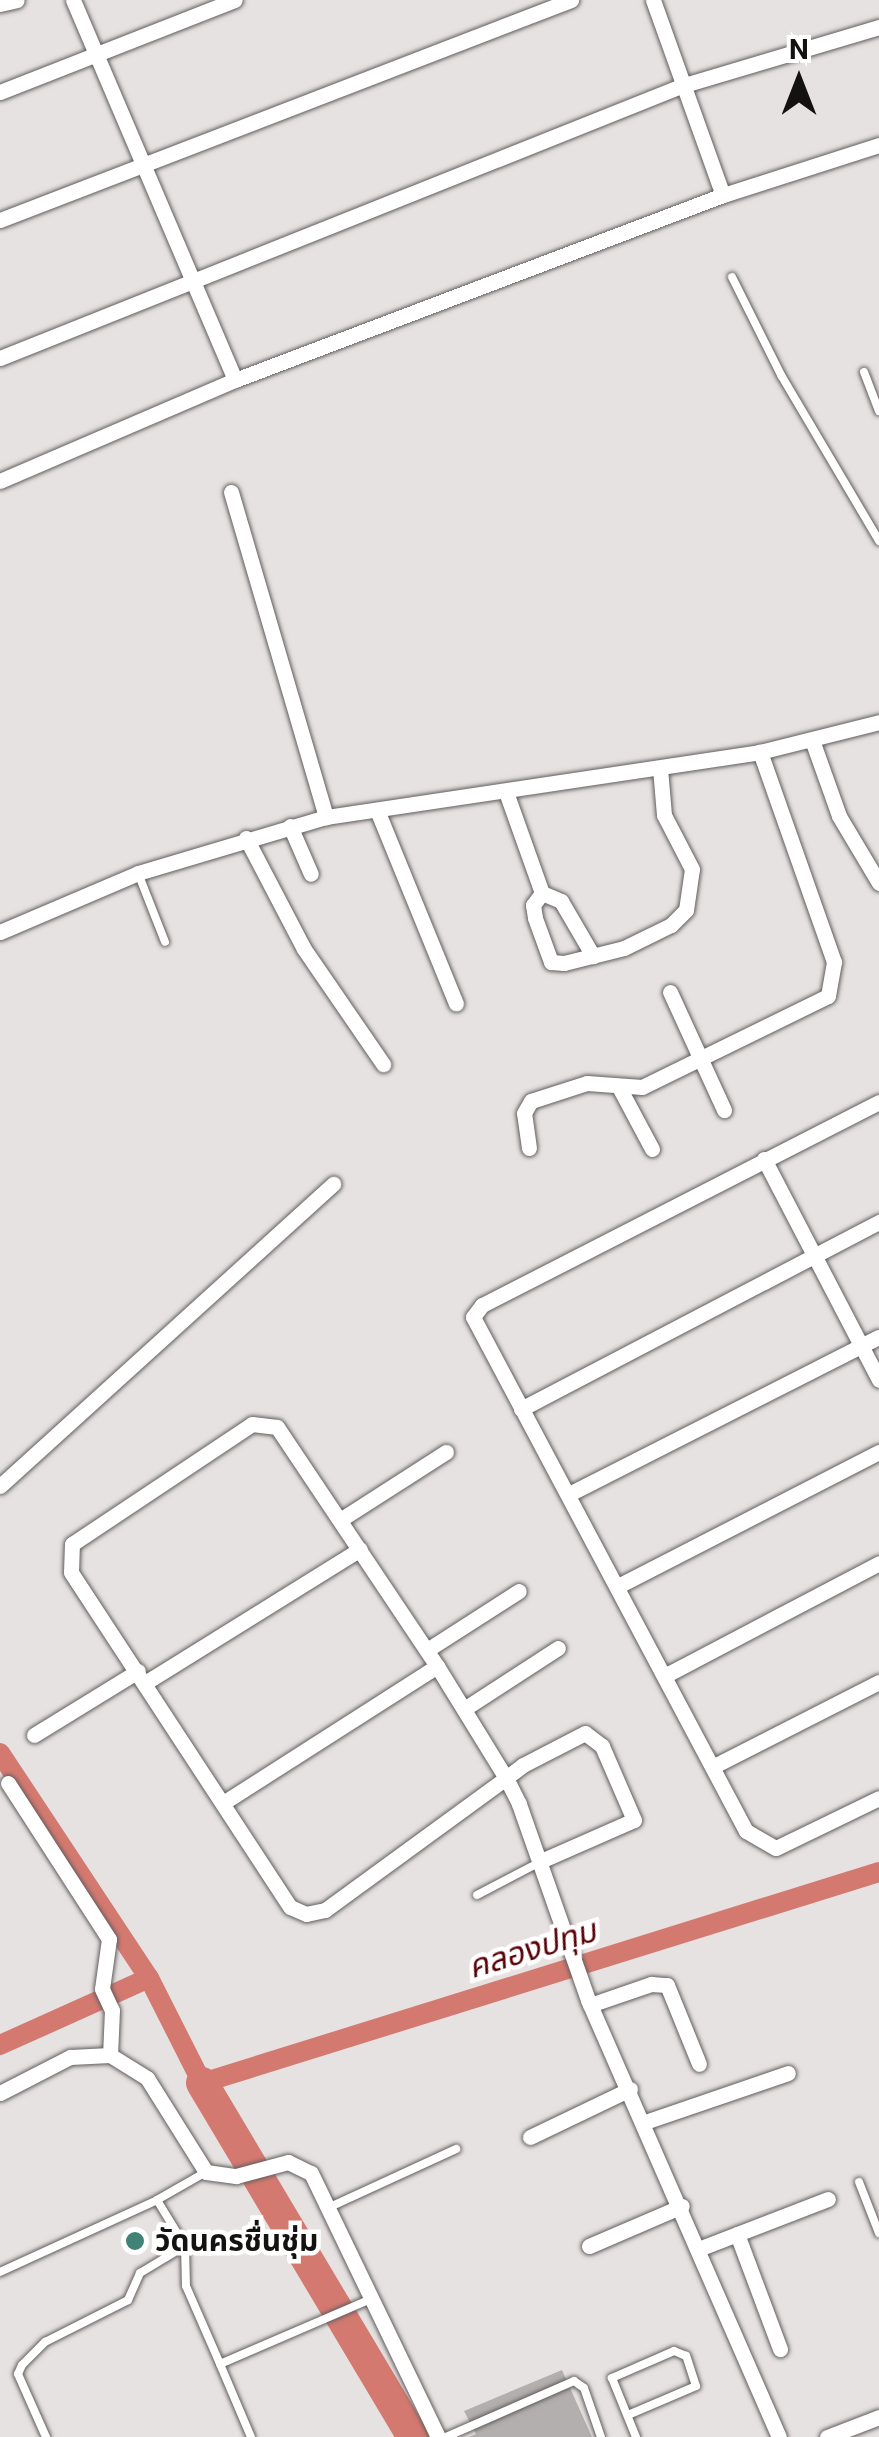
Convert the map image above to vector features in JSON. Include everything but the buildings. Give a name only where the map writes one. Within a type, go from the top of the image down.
[{"type":"street","points":[[0,4],[18,0]]},
{"type":"street","points":[[73,0],[235,380]]},
{"type":"street","points":[[0,92],[235,0]]},
{"type":"street","points":[[0,220],[571,0]]},
{"type":"street","points":[[653,0],[723,195]]},
{"type":"street","points":[[0,358],[682,86],[879,27]]},
{"type":"street","points":[[0,480],[235,380],[723,195],[879,146]]},
{"type":"street","points":[[230,492],[326,817]]},
{"type":"street","points":[[0,932],[138,873],[326,817],[760,752],[879,722]]},
{"type":"street","points":[[812,740],[839,816],[879,883]]},
{"type":"street","points":[[529,1148],[524,1114],[531,1102],[588,1083],[620,1089],[642,1087],[828,996],[834,983],[834,962],[760,752]]},
{"type":"street","points":[[542,892],[533,905],[551,962],[593,956],[671,925],[694,888],[692,869],[664,814],[660,768]]},
{"type":"street","points":[[506,792],[542,892],[561,901],[593,956]]},
{"type":"street","points":[[376,810],[456,1004]]},
{"type":"street","points":[[290,826],[310,874]]},
{"type":"street","points":[[246,838],[304,949],[384,1064]]},
{"type":"street","points":[[670,992],[724,1110]]},
{"type":"street","points":[[620,1089],[652,1148]]},
{"type":"street","points":[[879,1102],[482,1305],[473,1317],[476,1334],[668,1674],[746,1831],[776,1848],[879,1798]]},
{"type":"street","points":[[764,1158],[879,1380]]},
{"type":"street","points":[[0,1486],[333,1184]]},
{"type":"street","points":[[521,1409],[879,1222]]},
{"type":"street","points":[[569,1494],[879,1337]]},
{"type":"street","points":[[543,1860],[622,1831],[634,1820],[602,1746],[585,1733],[506,1778],[325,1910],[306,1914],[290,1907],[71,1572],[72,1544],[252,1424],[277,1428],[438,1666],[506,1778],[543,1860],[589,2002],[701,2248],[780,2437]]},
{"type":"street","points":[[340,1520],[446,1452]]},
{"type":"street","points":[[620,1586],[879,1452]]},
{"type":"street","points":[[34,1735],[142,1677],[360,1549]]},
{"type":"street","points":[[668,1674],[879,1563]]},
{"type":"street","points":[[427,1650],[519,1591]]},
{"type":"street","points":[[464,1708],[558,1648]]},
{"type":"street","points":[[223,1803],[438,1666]]},
{"type":"street","points":[[716,1765],[879,1682]]},
{"type":"street","points":[[8,1784],[109,1939],[102,1989],[112,2010],[110,2055]]},
{"type":"street","points":[[589,2002],[651,1984],[667,1985],[700,2064]]},
{"type":"street","points":[[0,2093],[70,2058],[110,2055],[147,2078],[206,2172],[236,2176],[273,2162],[310,2172],[442,2437]]},
{"type":"street","points":[[645,2122],[788,2073]]},
{"type":"street","points":[[530,2137],[630,2089]]},
{"type":"street","points":[[701,2248],[828,2199]]},
{"type":"street","points":[[588,2246],[682,2206]]},
{"type":"street","points":[[737,2234],[780,2349]]},
{"type":"street","points":[[828,2437],[859,2431],[879,2417]]},
{"type":"lane","points":[[732,276],[781,375],[879,540]]},
{"type":"lane","points":[[864,372],[879,411]]},
{"type":"lane","points":[[138,873],[164,942]]},
{"type":"lane","points":[[477,1895],[543,1860]]},
{"type":"lane","points":[[330,2208],[456,2150]]},
{"type":"lane","points":[[0,2272],[157,2200],[206,2172]]},
{"type":"lane","points":[[860,2182],[879,2233]]},
{"type":"lane","points":[[157,2200],[185,2246],[186,2286],[251,2437]]},
{"type":"lane","points":[[46,2437],[18,2374],[22,2365],[45,2342],[128,2300],[140,2273],[185,2246]]},
{"type":"lane","points":[[220,2364],[374,2298]]},
{"type":"lane","points":[[628,2415],[696,2386],[686,2356],[674,2351],[616,2375],[613,2384],[636,2437]]},
{"type":"lane","points":[[442,2437],[574,2381],[584,2388],[601,2437]]},
{"type":"waterway","name":"คลองปทุม","points":[[0,1753],[149,1978],[202,2083],[879,1872]]},
{"type":"waterway","points":[[0,2045],[149,1978]]},
{"type":"waterway","points":[[202,2083],[413,2437]]},
{"type":"place","name":"วัดนครชื่นชุ่ม","points":[[135,2241]]}]
